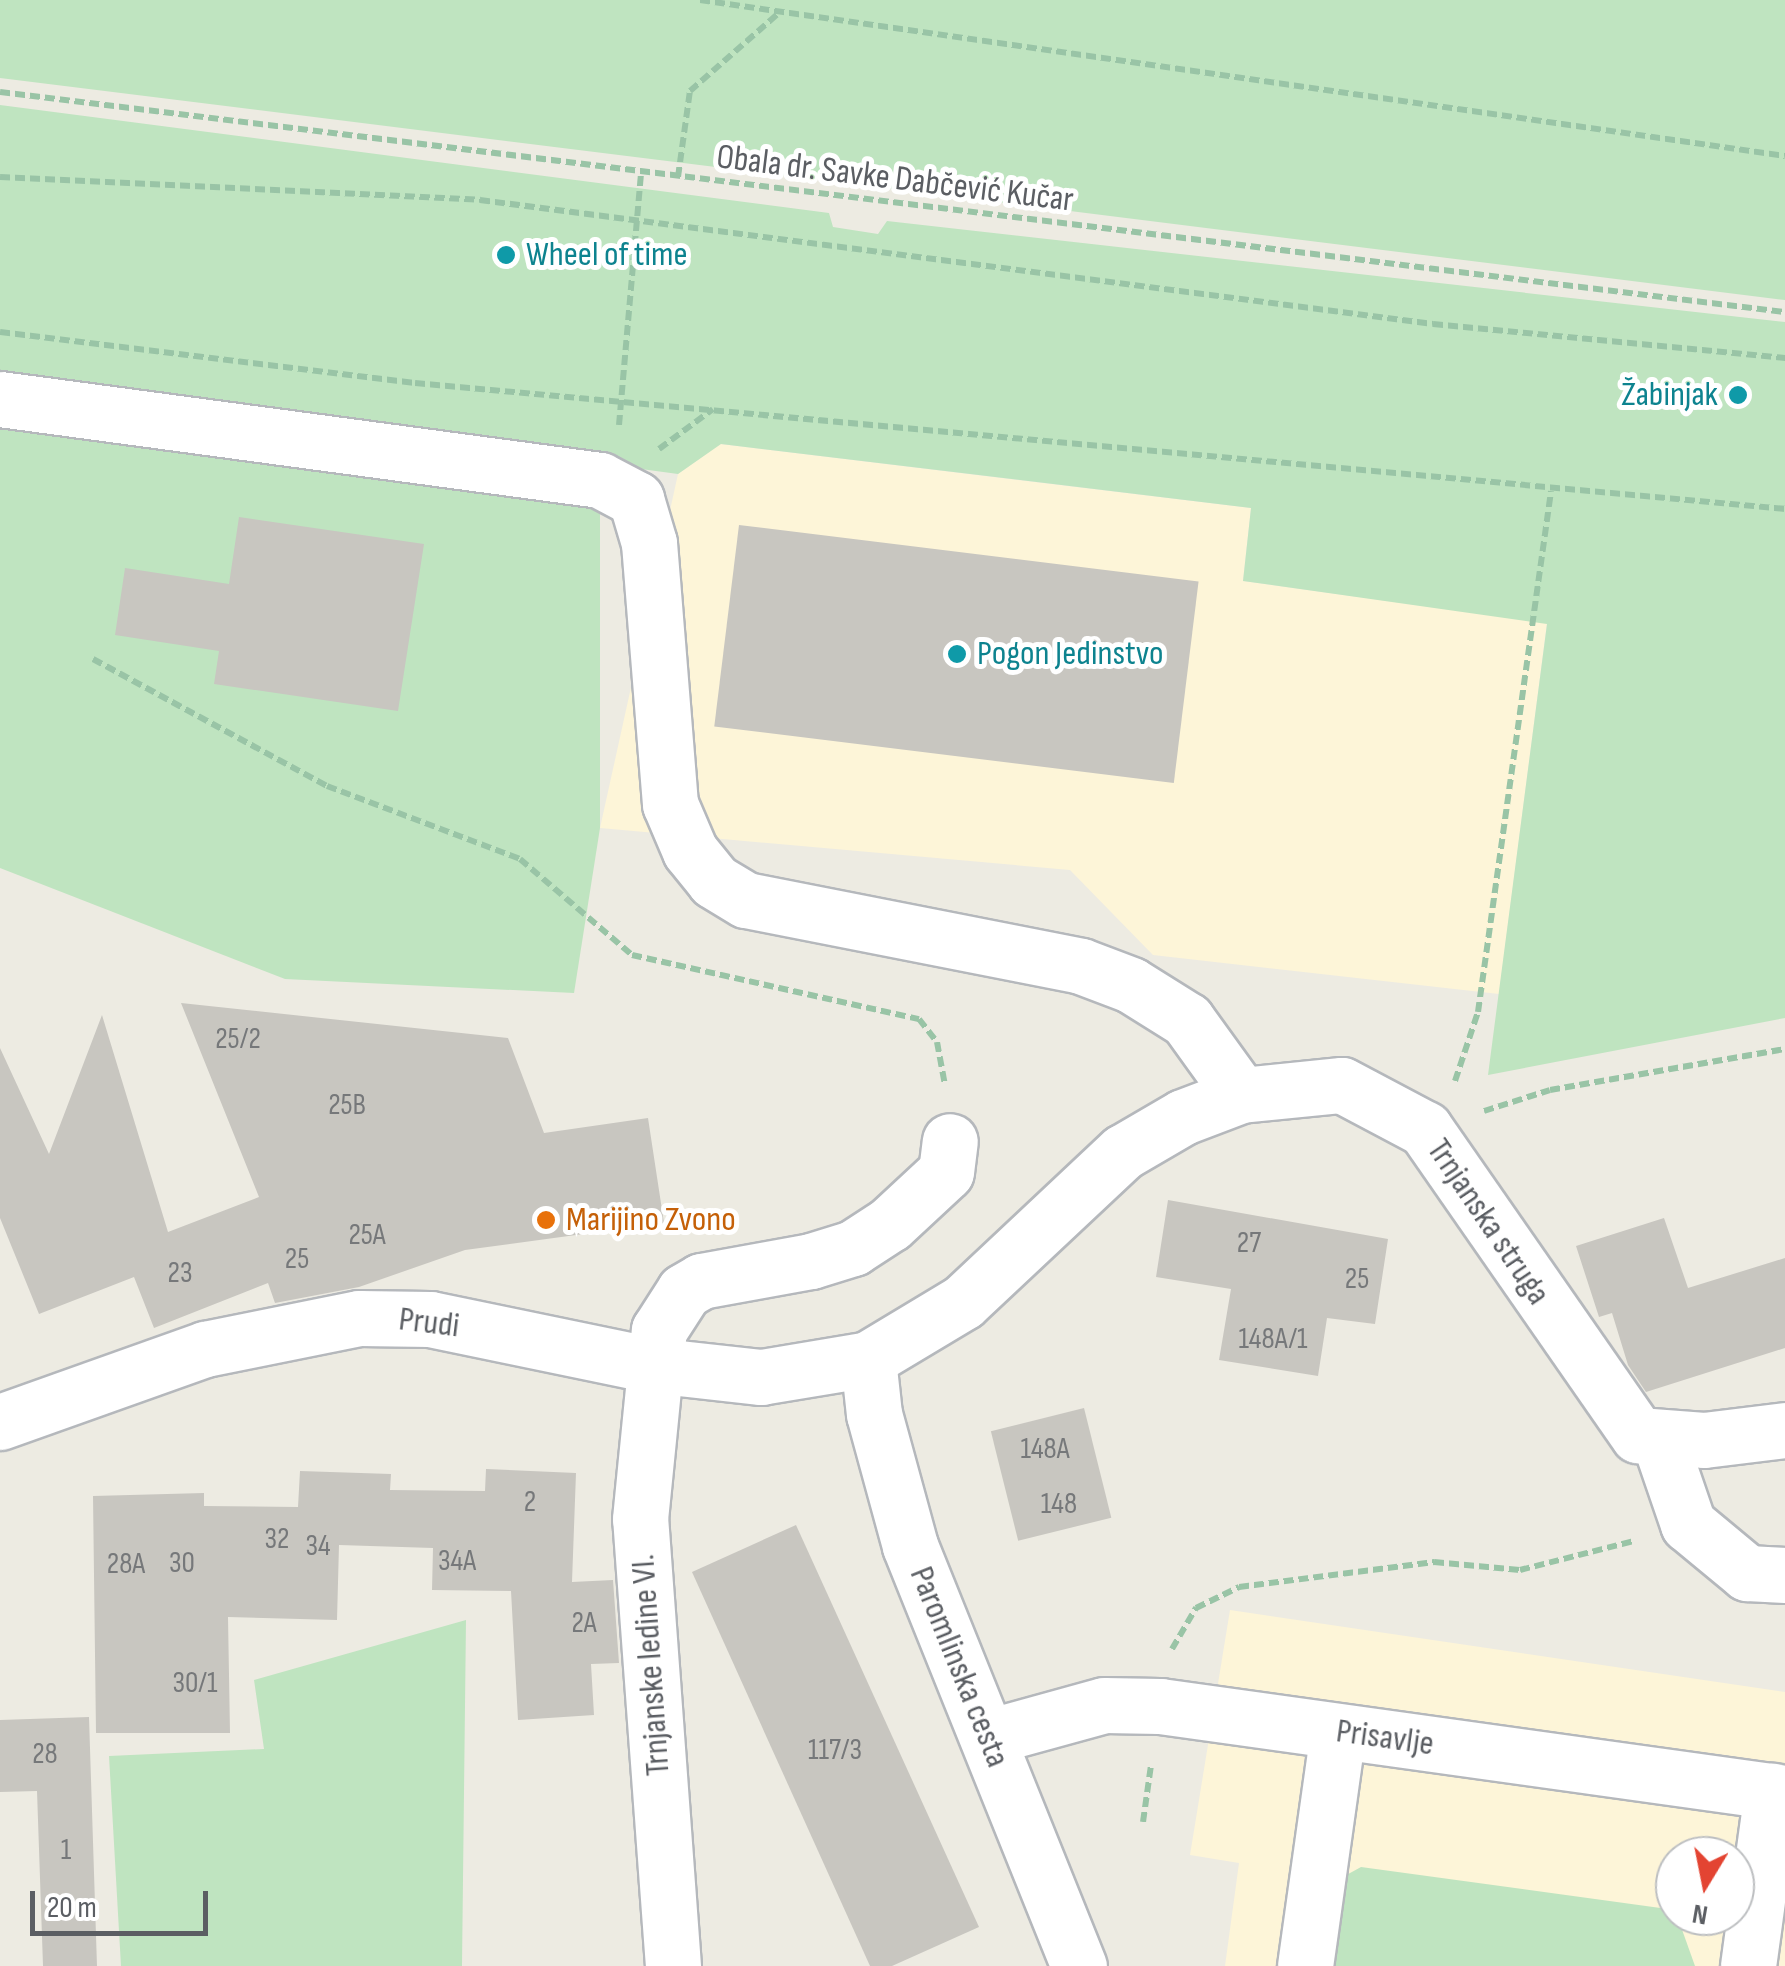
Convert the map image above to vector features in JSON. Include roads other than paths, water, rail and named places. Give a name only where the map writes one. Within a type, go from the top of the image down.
[{"type":"street","points":[[0,399],[600,480],[636,499],[650,543],[670,804],[690,851],[714,880],[746,900],[1081,966],[1131,986],[1187,1020],[1241,1096]]},
{"type":"street","name":"Trnjanska struga","points":[[868,1359],[962,1302],[1123,1152],[1241,1096],[1342,1085],[1425,1129],[1622,1420],[1660,1442]]},
{"type":"street","name":"Trnjanske ledine VI.","points":[[673,1966],[640,1519],[658,1330],[684,1290],[853,1248],[924,1200],[946,1172],[950,1141]]},
{"type":"street","name":"Prudi","points":[[0,1422],[206,1349],[359,1318],[430,1320],[652,1364],[761,1377],[868,1359]]},
{"type":"street","name":"Paromlinska cesta","points":[[868,1359],[890,1483],[1078,1966]]},
{"type":"street","points":[[1779,1423],[1660,1442],[1688,1524],[1747,1573],[1785,1576]]},
{"type":"street","name":"Prisavlje","points":[[988,1737],[1104,1705],[1160,1706],[1778,1792]]},
{"type":"street","points":[[1304,1966],[1338,1732]]},
{"type":"street","points":[[1748,1966],[1778,1792]]},
{"type":"place","name":"Wheel of time","points":[[506,255]]},
{"type":"place","name":"Žabinjak","points":[[1738,395]]},
{"type":"place","name":"Pogon Jedinstvo","points":[[957,654]]},
{"type":"place","name":"Marijino Zvono","points":[[546,1220]]}]
